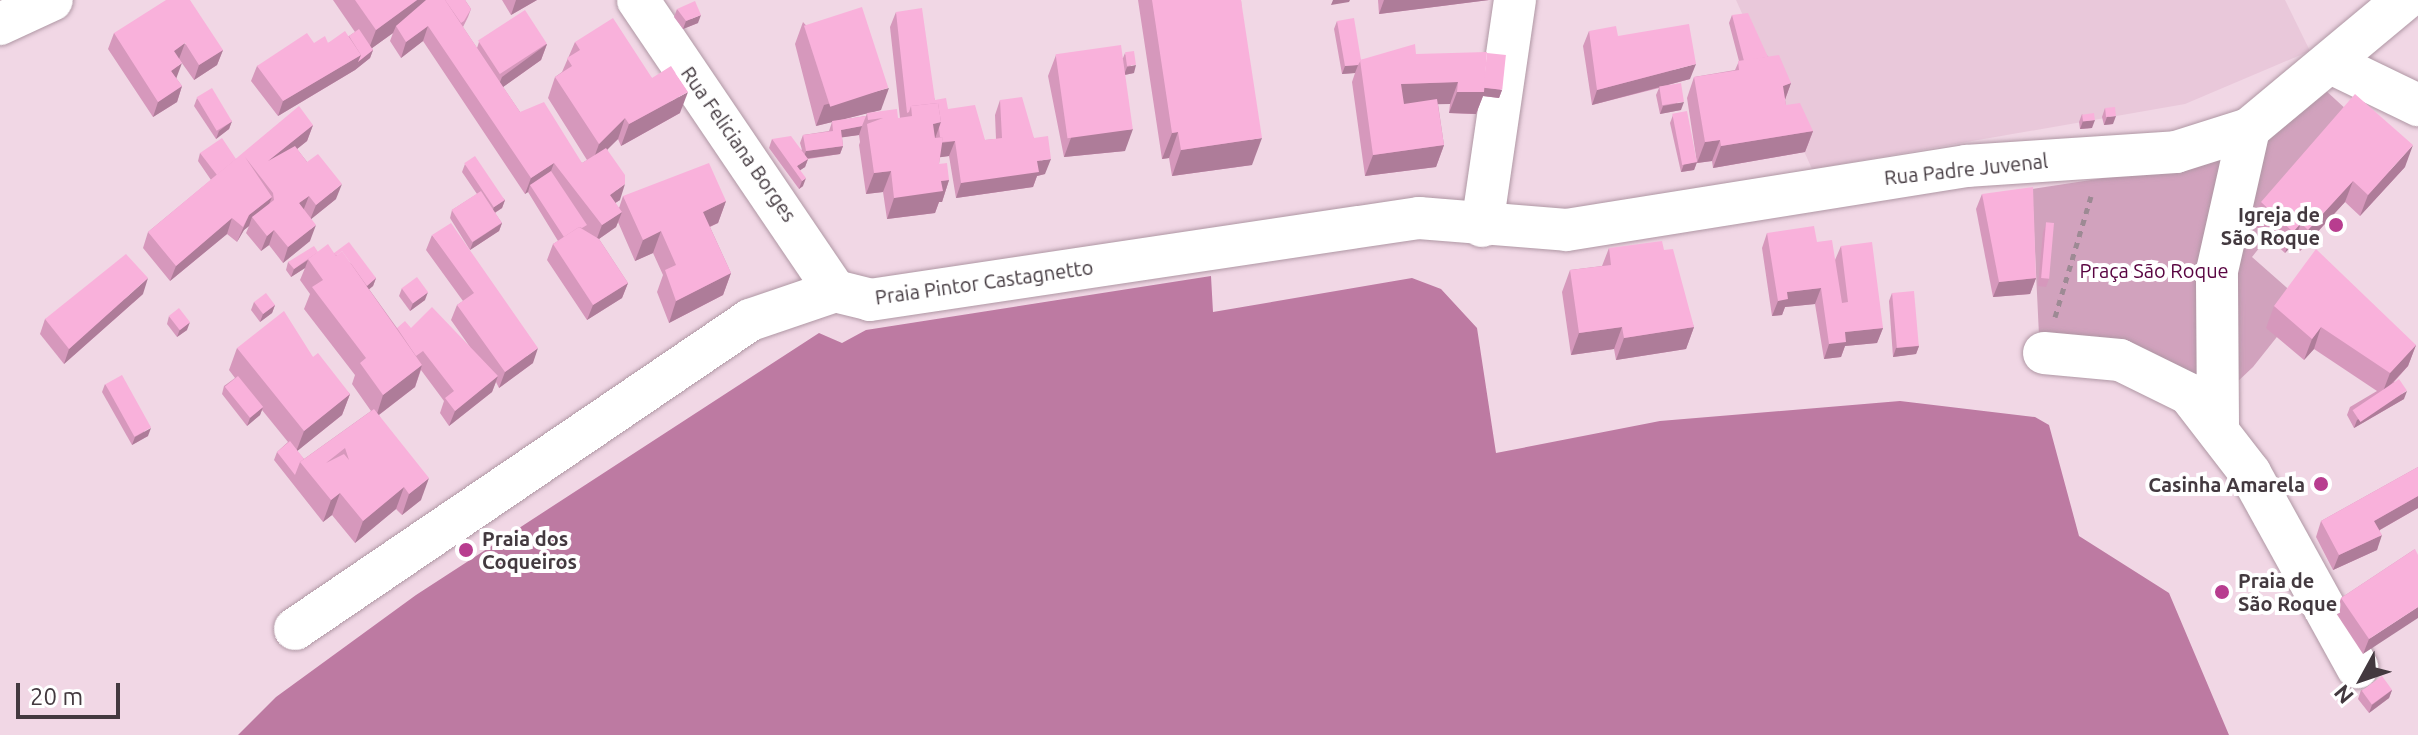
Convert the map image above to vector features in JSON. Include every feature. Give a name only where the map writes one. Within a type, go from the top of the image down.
[{"type":"street","points":[[0,24],[52,0]]},
{"type":"street","name":"Rua Feliciana Borges","points":[[638,0],[835,291]]},
{"type":"street","points":[[1482,226],[1515,0]]},
{"type":"street","name":"Rua Padre Juvenal","points":[[1482,226],[1567,230],[1819,186],[2176,152],[2249,129],[2404,0]]},
{"type":"street","points":[[2331,63],[2418,105]]},
{"type":"street","points":[[2218,424],[2217,271],[2249,129]]},
{"type":"street","name":"Praia Pintor Castagnetto","points":[[835,291],[870,300],[1419,218],[1482,226]]},
{"type":"street","points":[[295,629],[750,320],[835,291]]},
{"type":"street","points":[[2044,353],[2120,360],[2156,374],[2218,424],[2357,667]]},
{"type":"path","points":[[2044,353],[2102,157]]},
{"type":"shaded area","points":[[1736,0],[2285,0],[2310,51],[2185,104],[1812,169]]},
{"type":"shaded area","points":[[1211,276],[1213,312],[1412,278],[1441,289],[1477,328],[1496,453],[1660,421],[1900,401],[2035,417],[2049,425],[2079,536],[2169,593],[2229,735],[238,735],[276,697],[416,595],[819,333],[842,343],[866,330]]},
{"type":"green space","name":"Praça São Roque","points":[[2312,78],[2360,122],[2252,257],[2304,303],[2253,367],[2216,402],[2040,356],[2032,189],[2215,161]]},
{"type":"building","points":[[166,0],[190,0],[223,50],[199,65],[185,43],[174,51],[182,63],[171,71],[182,86],[158,102],[114,33]]},
{"type":"building","points":[[355,0],[417,0],[376,30]]},
{"type":"building","points":[[426,0],[445,0],[520,112],[544,102],[582,163],[606,148],[625,175],[625,184],[610,195],[622,212],[602,225],[554,163],[531,178],[428,26],[406,42],[396,26]]},
{"type":"building","points":[[445,0],[465,0],[471,9],[464,21],[461,23]]},
{"type":"building","points":[[1152,0],[1241,0],[1262,138],[1181,150],[1178,132],[1172,133]]},
{"type":"building","points":[[695,1],[701,15],[686,21],[677,9]]},
{"type":"building","points":[[862,7],[888,88],[830,107],[804,26]]},
{"type":"building","points":[[922,8],[935,100],[946,98],[948,109],[975,105],[985,140],[1002,138],[1000,100],[1022,97],[1034,138],[1048,136],[1051,159],[1037,161],[1039,172],[961,183],[955,141],[942,142],[943,137],[940,137],[938,103],[911,106],[907,113],[896,12]]},
{"type":"building","points":[[525,10],[547,44],[500,74],[478,40]]},
{"type":"building","points":[[1748,13],[1768,57],[1744,61],[1732,15]]},
{"type":"building","points":[[613,18],[652,78],[671,66],[688,92],[629,124],[625,118],[599,144],[555,77],[572,66],[567,58],[580,50],[575,42]]},
{"type":"building","points":[[1354,18],[1361,60],[1358,65],[1345,66],[1337,21]]},
{"type":"building","points":[[1689,24],[1696,64],[1597,90],[1589,31],[1616,26],[1618,36]]},
{"type":"building","points":[[359,29],[373,50],[358,62],[361,55],[349,36]]},
{"type":"building","points":[[345,31],[361,55],[283,101],[257,66],[307,33],[314,43],[325,36],[328,43]]},
{"type":"building","points":[[1415,44],[1416,54],[1487,52],[1484,92],[1457,92],[1458,82],[1401,84],[1404,104],[1437,99],[1444,145],[1373,155],[1360,60]]},
{"type":"building","points":[[1121,45],[1133,129],[1067,138],[1056,54]]},
{"type":"building","points":[[1134,51],[1136,65],[1127,66],[1125,52]]},
{"type":"building","points":[[1487,53],[1506,55],[1502,90],[1483,88]]},
{"type":"building","points":[[1779,55],[1791,83],[1783,86],[1786,105],[1800,103],[1813,131],[1721,146],[1720,140],[1705,142],[1694,77],[1739,70],[1738,61]]},
{"type":"building","points":[[1681,83],[1684,102],[1662,105],[1659,86]]},
{"type":"building","points":[[212,88],[232,121],[217,131],[197,97]]},
{"type":"building","points":[[2355,94],[2413,145],[2368,195],[2353,181],[2308,230],[2301,223],[2293,232],[2261,202]]},
{"type":"building","points":[[938,103],[941,122],[933,124],[935,138],[943,137],[939,164],[947,163],[949,180],[941,181],[943,191],[894,198],[891,171],[874,173],[867,124],[883,118],[868,120],[867,113],[897,109],[898,118],[912,116],[911,106]]},
{"type":"building","points":[[299,106],[313,125],[268,161],[295,146],[307,162],[318,154],[342,184],[316,205],[309,196],[299,203],[316,225],[288,247],[274,230],[267,236],[252,217],[274,200],[273,193],[245,157],[272,197],[249,215],[243,227],[232,218],[176,266],[148,232]]},
{"type":"building","points":[[2115,107],[2116,116],[2106,117],[2105,108]]},
{"type":"building","points":[[1687,111],[1697,162],[1682,165],[1672,114]]},
{"type":"building","points":[[2094,113],[2095,120],[2083,122],[2082,115]]},
{"type":"building","points":[[866,116],[862,126],[841,130],[843,146],[806,151],[803,135],[833,131],[832,121]]},
{"type":"building","points":[[791,136],[808,159],[797,166],[806,178],[802,181],[772,139]]},
{"type":"building","points":[[222,138],[236,159],[217,175],[200,153]]},
{"type":"building","points":[[475,156],[505,200],[494,207],[464,163]]},
{"type":"building","points":[[709,163],[726,201],[703,212],[731,273],[676,301],[665,270],[676,265],[661,231],[643,240],[623,196]]},
{"type":"building","points":[[551,171],[587,225],[564,237],[530,185]]},
{"type":"building","points":[[2033,187],[2036,278],[1999,282],[1982,194]]},
{"type":"building","points":[[481,191],[502,223],[472,242],[452,210]]},
{"type":"building","points":[[2046,222],[2054,223],[2049,279],[2041,278]]},
{"type":"building","points":[[451,223],[538,348],[505,372],[457,305],[474,293],[432,235]]},
{"type":"building","points":[[1814,226],[1817,242],[1832,240],[1842,303],[1848,302],[1841,246],[1872,242],[1883,328],[1845,332],[1846,342],[1829,344],[1821,288],[1787,292],[1788,299],[1778,301],[1767,233]]},
{"type":"building","points":[[579,227],[599,239],[628,283],[593,305],[553,244]]},
{"type":"building","points":[[1662,241],[1664,250],[1673,249],[1694,327],[1624,338],[1622,327],[1579,333],[1570,270],[1611,265],[1609,248]]},
{"type":"building","points":[[349,242],[376,278],[367,286],[342,251],[336,256],[334,253]]},
{"type":"building","points":[[328,244],[336,256],[342,251],[422,365],[383,395],[360,363],[366,358],[312,287],[323,280],[308,259]]},
{"type":"building","points":[[314,246],[318,252],[294,269],[288,262]]},
{"type":"building","points":[[2316,249],[2416,345],[2390,373],[2321,327],[2312,339],[2274,306]]},
{"type":"building","points":[[126,254],[148,278],[69,349],[45,319]]},
{"type":"building","points":[[417,277],[428,292],[413,304],[402,288]]},
{"type":"building","points":[[1914,291],[1919,346],[1897,348],[1892,293]]},
{"type":"building","points":[[266,293],[275,305],[263,314],[254,302]]},
{"type":"building","points":[[432,307],[498,376],[455,411],[445,398],[454,391],[423,351],[416,356],[397,328],[405,321],[411,328]]},
{"type":"building","points":[[179,308],[190,322],[180,330],[169,316]]},
{"type":"building","points":[[284,311],[313,357],[318,353],[350,394],[304,431],[237,348]]},
{"type":"building","points":[[122,375],[151,427],[134,437],[105,384]]},
{"type":"building","points":[[238,376],[263,407],[250,418],[225,387]]},
{"type":"building","points":[[2399,379],[2407,391],[2360,422],[2353,410]]},
{"type":"building","points":[[374,409],[429,478],[409,494],[404,487],[363,521],[340,493],[331,500],[300,462]],"holes":[[[345,448],[349,460],[344,454],[326,463]]]},
{"type":"building","points":[[290,441],[304,459],[295,475],[277,452]]},
{"type":"building","points":[[2418,467],[2418,496],[2374,521],[2382,535],[2339,555],[2321,521]]},
{"type":"building","points":[[2415,549],[2418,555],[2418,607],[2369,639],[2341,598]]},
{"type":"building","points":[[2382,676],[2392,690],[2372,704],[2362,691]]},
{"type":"place","name":"Igreja de São Roque","points":[[2336,225]]},
{"type":"place","name":"Casinha Amarela","points":[[2321,484]]},
{"type":"place","name":"Praia dos Coqueiros","points":[[466,550]]},
{"type":"place","name":"Praia de São Roque","points":[[2222,592]]}]
